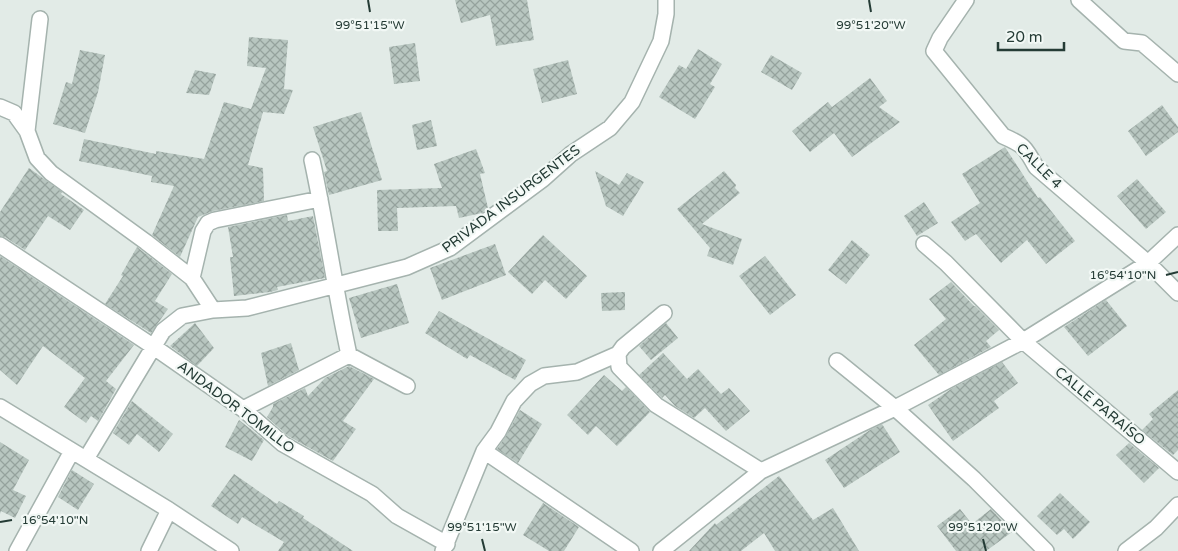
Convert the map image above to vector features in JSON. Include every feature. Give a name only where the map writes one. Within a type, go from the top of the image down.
[{"type":"street","name":"PRIVADA INSURGENTES","points":[[86,459],[163,331],[182,316],[212,310],[247,308],[407,267],[450,248],[543,179],[571,154],[610,128],[632,102],[661,41],[666,14],[666,0]]},
{"type":"street","name":"CALLE 4","points":[[966,0],[940,38],[934,51],[1003,136],[1025,148],[1036,167],[1148,263],[1178,292]]},
{"type":"street","points":[[1079,0],[1124,41],[1142,42],[1178,74]]},
{"type":"street","points":[[28,131],[40,19]]},
{"type":"street","points":[[0,106],[14,113],[28,131],[37,158],[51,173],[192,278],[212,310]]},
{"type":"street","points":[[312,160],[334,285],[349,355],[407,386]]},
{"type":"street","points":[[192,278],[203,231],[208,223],[320,199]]},
{"type":"street","points":[[661,551],[761,470],[895,408],[1022,341],[1148,263],[1178,235]]},
{"type":"street","name":"CALLE PARAÍSO","points":[[924,244],[946,263],[1022,341],[1178,472]]},
{"type":"street","name":"ANDADOR TOMILLO","points":[[0,245],[154,347],[243,409],[282,444],[372,494],[397,516],[445,547]]},
{"type":"street","points":[[445,547],[484,451],[498,432],[514,401],[530,384],[544,376],[577,372],[618,354],[623,347],[664,313]]},
{"type":"street","points":[[618,354],[618,367],[656,405],[761,470]]},
{"type":"street","points":[[243,409],[349,355]]},
{"type":"street","points":[[837,361],[895,408],[974,479],[1046,551]]},
{"type":"street","points":[[0,406],[170,510],[231,551]]},
{"type":"street","points":[[17,551],[72,451]]},
{"type":"street","points":[[484,451],[632,551]]},
{"type":"street","points":[[1126,551],[1156,528],[1178,505]]},
{"type":"street","points":[[149,551],[170,510]]},
{"type":"building","points":[[455,0],[527,0],[534,40],[496,46],[490,15],[461,23]]},
{"type":"building","points":[[249,37],[288,40],[284,89],[293,90],[284,114],[263,112],[248,165],[263,168],[264,201],[213,211],[198,217],[180,257],[152,235],[174,186],[151,182],[152,176],[79,161],[84,139],[156,154],[156,151],[204,159],[224,102],[251,109],[266,68],[247,66]]},
{"type":"building","points":[[415,43],[420,81],[394,84],[389,47]]},
{"type":"building","points":[[698,49],[722,64],[710,84],[715,87],[695,119],[659,97],[679,65],[686,69]]},
{"type":"building","points":[[80,50],[105,55],[98,92],[85,133],[53,124],[66,82],[72,84]]},
{"type":"building","points":[[771,55],[802,73],[792,90],[761,72]]},
{"type":"building","points":[[568,60],[577,94],[542,103],[533,69]]},
{"type":"building","points":[[195,70],[216,74],[209,95],[186,93]]},
{"type":"building","points":[[870,78],[887,101],[879,107],[900,122],[852,157],[834,133],[810,152],[792,131],[828,102],[832,107]]},
{"type":"building","points":[[1162,105],[1178,127],[1178,132],[1146,156],[1128,131]]},
{"type":"building","points":[[361,112],[382,180],[329,195],[324,172],[327,171],[313,127]]},
{"type":"building","points":[[431,120],[437,146],[417,150],[412,125]]},
{"type":"building","points":[[1005,147],[1038,198],[1040,197],[1075,241],[1046,264],[1027,240],[1001,263],[976,234],[965,241],[951,222],[980,203],[962,174]]},
{"type":"building","points":[[476,149],[485,173],[480,174],[488,208],[482,213],[459,218],[456,206],[397,208],[398,231],[378,231],[377,190],[442,188],[434,164]]},
{"type":"building","points":[[29,168],[84,210],[70,230],[48,216],[25,250],[5,237],[0,236],[0,212]]},
{"type":"building","points":[[595,171],[619,185],[627,173],[644,182],[623,216],[606,206]]},
{"type":"building","points":[[724,171],[740,193],[702,224],[742,239],[733,265],[707,256],[710,248],[677,209]]},
{"type":"building","points":[[1137,179],[1166,212],[1146,229],[1117,196]]},
{"type":"building","points":[[924,202],[938,223],[917,236],[904,216]]},
{"type":"building","points":[[287,215],[288,221],[313,216],[325,278],[277,287],[278,290],[270,292],[234,296],[230,257],[233,257],[228,227]]},
{"type":"building","points":[[543,235],[587,276],[566,299],[545,280],[532,294],[508,272]]},
{"type":"building","points":[[852,240],[870,255],[846,284],[828,270]]},
{"type":"building","points":[[495,244],[506,275],[442,300],[430,268]]},
{"type":"building","points":[[137,247],[172,274],[155,301],[168,309],[151,333],[105,304],[123,276],[121,275]]},
{"type":"building","points":[[0,256],[134,345],[106,381],[116,389],[98,421],[91,416],[86,423],[64,407],[85,378],[43,346],[17,385],[0,370]]},
{"type":"building","points":[[765,256],[796,295],[770,315],[739,276]]},
{"type":"building","points":[[951,282],[999,330],[986,341],[991,347],[939,375],[914,345],[946,319],[929,299]]},
{"type":"building","points":[[397,284],[409,323],[361,338],[349,298]]},
{"type":"building","points":[[625,292],[625,310],[602,311],[601,293]]},
{"type":"building","points":[[1106,300],[1127,326],[1088,356],[1064,327]]},
{"type":"building","points":[[439,311],[526,360],[515,380],[470,355],[467,359],[425,333]]},
{"type":"building","points":[[195,323],[214,348],[197,366],[170,346]]},
{"type":"building","points":[[666,323],[678,338],[651,360],[639,346]]},
{"type":"building","points":[[291,343],[299,370],[268,386],[261,353]]},
{"type":"building","points":[[663,353],[687,379],[698,369],[721,394],[729,388],[750,411],[726,431],[705,408],[694,418],[675,406],[665,395],[662,398],[639,375]]},
{"type":"building","points":[[1002,362],[1018,383],[994,401],[999,408],[953,441],[928,405],[951,389]]},
{"type":"building","points":[[349,366],[374,379],[343,421],[356,429],[333,461],[288,436],[267,417],[273,404],[305,388],[308,396],[325,378]]},
{"type":"building","points":[[604,375],[622,391],[626,387],[650,412],[617,446],[596,426],[588,435],[567,415]]},
{"type":"building","points":[[1178,390],[1178,450],[1173,455],[1142,430],[1153,419],[1149,414]]},
{"type":"building","points":[[132,401],[173,434],[159,452],[137,434],[129,445],[113,433]]},
{"type":"building","points":[[520,410],[542,424],[518,463],[497,449]]},
{"type":"building","points":[[239,420],[264,440],[252,461],[225,447]]},
{"type":"building","points":[[882,424],[900,452],[844,488],[825,460]]},
{"type":"building","points":[[0,442],[29,460],[13,490],[26,496],[15,518],[1,511],[0,514]]},
{"type":"building","points":[[1129,443],[1159,468],[1144,483],[1116,455]]},
{"type":"building","points":[[72,470],[94,484],[78,510],[58,497]]},
{"type":"building","points":[[234,474],[277,504],[279,501],[304,516],[303,518],[353,551],[278,551],[284,542],[242,517],[238,524],[211,506]]},
{"type":"building","points":[[779,476],[813,520],[833,508],[859,551],[775,551],[764,533],[741,551],[689,551],[715,523],[716,525]]},
{"type":"building","points":[[1060,493],[1090,522],[1073,539],[1064,529],[1057,535],[1037,516]]},
{"type":"building","points":[[543,503],[579,527],[564,551],[549,551],[523,535]]},
{"type":"building","points":[[960,509],[972,524],[991,509],[1012,532],[986,551],[956,551],[937,526]]}]
